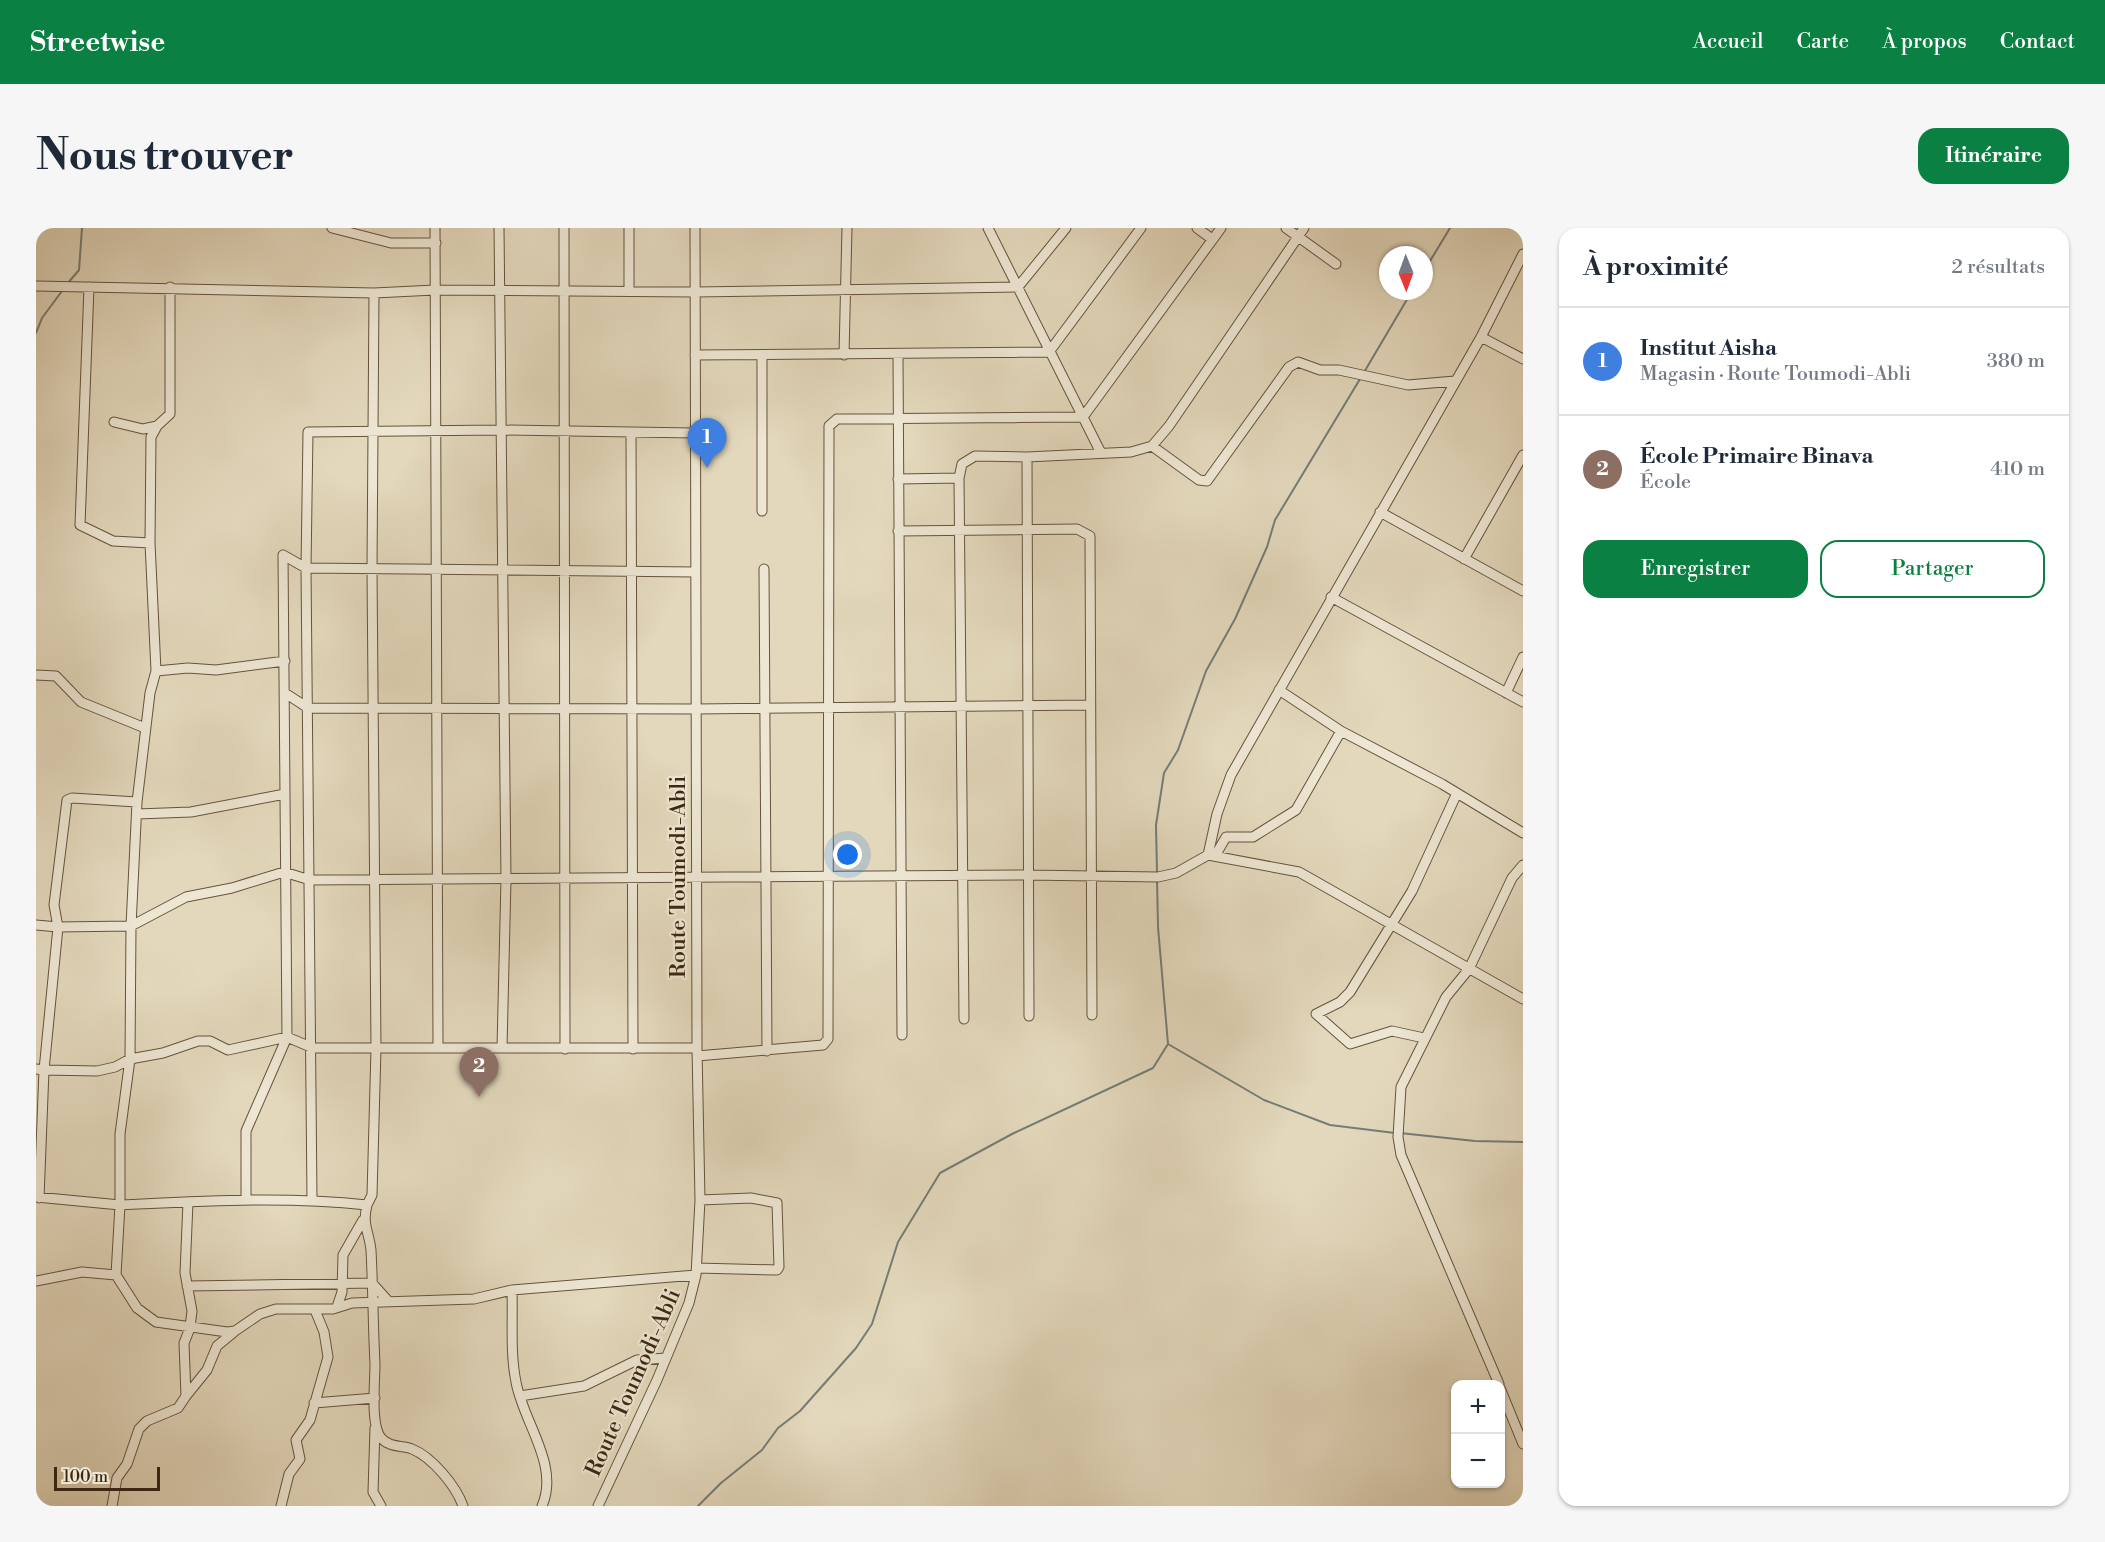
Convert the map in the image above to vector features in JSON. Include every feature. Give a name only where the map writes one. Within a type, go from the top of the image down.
[{"type":"street","points":[[332,228],[391,243],[436,243]]},
{"type":"street","points":[[435,228],[438,1048]]},
{"type":"street","points":[[499,228],[506,879],[502,1048]]},
{"type":"street","points":[[564,228],[567,570],[565,1049]]},
{"type":"street","points":[[629,228],[629,290]]},
{"type":"street","name":"Route Toumodi-Abli","points":[[598,1506],[666,1358],[689,1303],[697,1272],[700,1200],[697,1052],[695,228]]},
{"type":"street","points":[[844,355],[847,228]]},
{"type":"street","points":[[987,228],[1101,453]]},
{"type":"street","points":[[36,286],[374,293],[435,290],[695,292],[1018,287],[1066,228]]},
{"type":"street","points":[[1049,352],[1141,228]]},
{"type":"street","points":[[1197,228],[1212,239]]},
{"type":"street","points":[[1083,417],[1221,228]]},
{"type":"street","points":[[1286,228],[1336,264]]},
{"type":"street","points":[[964,1019],[959,478],[962,464],[969,458],[1131,452],[1152,446],[1165,432],[1304,228]]},
{"type":"street","points":[[1211,856],[1217,814],[1231,775],[1481,337],[1523,254]]},
{"type":"street","points":[[89,286],[80,525],[113,541],[150,543]]},
{"type":"street","points":[[170,287],[170,414],[157,426],[151,437],[150,543],[156,671],[145,728],[137,802],[130,1059],[120,1134],[120,1205],[116,1275],[137,1308],[156,1322],[190,1328],[235,1331]]},
{"type":"street","points":[[337,1307],[341,1297],[343,1255],[364,1217],[372,1195],[376,1049],[372,570],[374,293]]},
{"type":"street","points":[[1481,337],[1523,359]]},
{"type":"street","points":[[695,355],[1049,352]]},
{"type":"street","points":[[898,354],[902,1035]]},
{"type":"street","points":[[762,356],[762,511]]},
{"type":"street","points":[[1152,446],[1199,480],[1207,481],[1289,367],[1298,362],[1320,369],[1339,370],[1408,386],[1455,381]]},
{"type":"street","points":[[40,1069],[97,1071],[116,1067],[130,1059],[163,1053],[198,1041],[210,1041],[228,1050],[287,1037],[313,1048],[376,1049],[633,1049],[697,1052],[766,1051],[823,1045],[828,1039],[827,430],[837,419],[1083,417]]},
{"type":"street","points":[[114,422],[143,429],[157,426]]},
{"type":"street","points":[[312,1199],[313,1048],[306,568],[308,432],[500,430],[694,434]]},
{"type":"street","points":[[631,432],[633,1049]]},
{"type":"street","points":[[1464,559],[1523,455]]},
{"type":"street","points":[[1027,457],[1025,528],[1029,1016]]},
{"type":"street","points":[[898,479],[959,478]]},
{"type":"street","points":[[1380,512],[1523,591]]},
{"type":"street","points":[[898,531],[1025,528],[1081,530],[1090,536],[1092,1014]]},
{"type":"street","points":[[246,1198],[246,1131],[287,1037],[283,555],[306,568],[695,572]]},
{"type":"street","points":[[764,569],[766,1051]]},
{"type":"street","points":[[1331,597],[1523,702]]},
{"type":"street","points":[[1506,693],[1523,657]]},
{"type":"street","points":[[156,671],[188,668],[216,670],[285,661]]},
{"type":"street","points":[[36,675],[56,676],[81,702],[145,728]]},
{"type":"street","points":[[1279,690],[1341,731],[1457,793],[1523,833]]},
{"type":"street","points":[[285,693],[308,708],[696,709],[1090,705]]},
{"type":"street","points":[[36,925],[132,926],[186,897],[232,888],[284,872],[310,880],[1167,876],[1211,856],[1227,837],[1253,837],[1296,810],[1341,731]]},
{"type":"street","points":[[1424,1038],[1392,1031],[1350,1044],[1316,1015],[1346,997],[1412,891],[1457,793]]},
{"type":"street","points":[[137,814],[191,812],[285,794]]},
{"type":"street","points":[[137,802],[72,798],[67,800],[54,905],[58,927],[40,1069],[38,1198],[120,1205],[246,1198],[312,1199],[367,1205]]},
{"type":"street","points":[[1211,856],[1299,872],[1523,999]]},
{"type":"street","points":[[1497,1380],[1400,1152],[1401,1086],[1449,992],[1469,969],[1509,884],[1523,865]]},
{"type":"street","points":[[112,1506],[117,1478],[127,1464],[139,1429],[147,1421],[178,1408],[207,1370],[217,1346],[235,1331],[265,1312],[287,1308],[315,1310],[352,1303],[474,1299],[512,1290],[697,1272],[777,1270],[779,1267],[777,1203],[751,1198],[700,1200]]},
{"type":"street","points":[[186,1396],[184,1343],[190,1328],[191,1303],[184,1273],[188,1202]]},
{"type":"street","points":[[364,1217],[370,1246],[373,1302],[375,1398],[373,1492],[381,1506]]},
{"type":"street","points":[[36,1281],[82,1272],[116,1275]]},
{"type":"street","points":[[187,1286],[372,1283]]},
{"type":"street","points":[[372,1283],[389,1302]]},
{"type":"street","points":[[512,1290],[514,1375],[536,1437],[548,1483],[548,1494],[542,1506]]},
{"type":"street","points":[[281,1506],[289,1474],[300,1459],[296,1440],[310,1420],[327,1357],[324,1332],[315,1310]]},
{"type":"street","points":[[520,1396],[584,1386],[637,1360],[666,1358]]},
{"type":"street","points":[[314,1403],[375,1398]]},
{"type":"street","points":[[1505,1399],[1523,1444]]},
{"type":"street","points":[[375,1428],[382,1439],[392,1446],[409,1448],[423,1455],[441,1473],[463,1506]]},
{"type":"waterway","points":[[67,284],[79,270],[82,228]]},
{"type":"waterway","points":[[1433,256],[1450,228]]},
{"type":"waterway","points":[[36,333],[42,318],[62,291]]},
{"type":"waterway","points":[[1363,374],[1407,300]]},
{"type":"waterway","points":[[1157,873],[1156,825],[1164,773],[1178,750],[1206,671],[1235,619],[1267,547],[1275,520],[1360,379]]},
{"type":"waterway","points":[[698,1506],[721,1483],[762,1450],[778,1428],[800,1411],[856,1348],[872,1324],[898,1242],[940,1173],[1012,1134],[1153,1068],[1168,1044],[1158,927],[1157,879]]},
{"type":"waterway","points":[[1168,1044],[1264,1100],[1330,1125],[1395,1133]]},
{"type":"waterway","points":[[1400,1133],[1475,1141],[1523,1142]]},
{"type":"place","name":"Institut Aisha","points":[[707,468]]},
{"type":"place","name":"École Primaire Binava","points":[[479,1097]]}]
